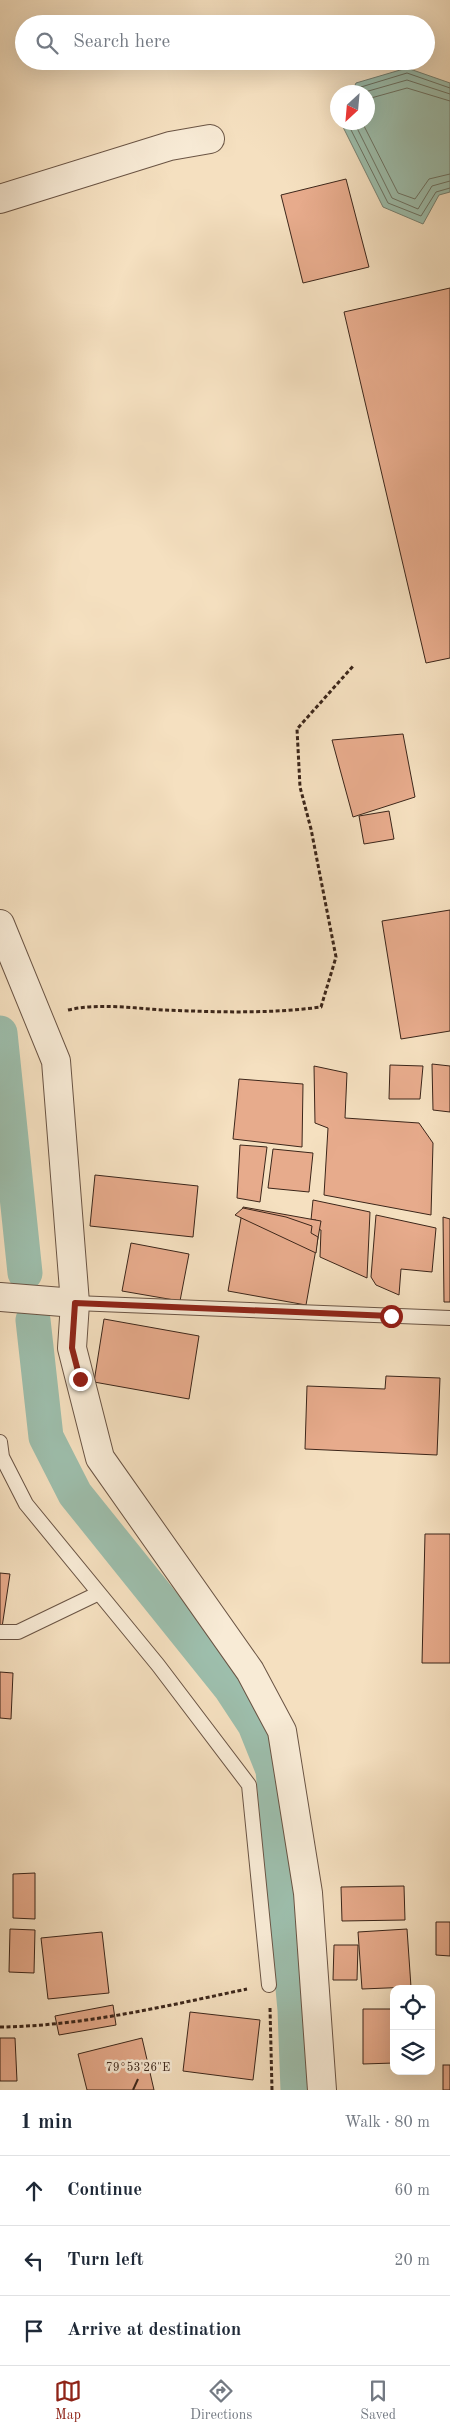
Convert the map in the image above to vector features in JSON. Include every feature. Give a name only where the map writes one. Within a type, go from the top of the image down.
[{"type":"street","points":[[0,199],[170,146],[210,139]]},
{"type":"street","points":[[0,924],[56,1060],[75,1303],[72,1348],[100,1458],[250,1671],[282,1731],[308,1893],[322,2090]]},
{"type":"street","points":[[0,1297],[75,1303]]},
{"type":"lane","points":[[75,1303],[450,1318]]},
{"type":"lane","points":[[0,1442],[2,1457],[26,1504],[97,1594],[158,1665],[249,1785],[269,1985]]},
{"type":"lane","points":[[0,1632],[18,1632],[97,1594]]},
{"type":"path","points":[[38,1017],[87,1006],[166,1010],[269,1011],[321,1007],[336,957],[311,830],[300,788],[297,729],[354,665]]},
{"type":"path","points":[[0,2027],[26,2026],[129,2013],[269,1985],[272,2090]]},
{"type":"water","points":[[400,70],[413,70],[450,83],[450,192],[439,195],[423,224],[383,207],[344,130],[375,130],[375,85],[355,85],[356,83]]},
{"type":"building","points":[[346,179],[369,267],[303,283],[281,195]]},
{"type":"building","points":[[450,288],[450,658],[426,663],[344,312]]},
{"type":"building","points":[[403,734],[415,797],[353,817],[332,740]]},
{"type":"building","points":[[389,811],[394,839],[364,844],[359,816]]},
{"type":"building","points":[[450,910],[450,1031],[401,1039],[382,921]]},
{"type":"building","points":[[432,1064],[450,1066],[450,1112],[433,1110]]},
{"type":"building","points":[[390,1065],[423,1066],[420,1099],[389,1099]]},
{"type":"building","points":[[314,1066],[347,1073],[345,1118],[419,1123],[433,1143],[431,1215],[324,1195],[328,1128],[315,1123]]},
{"type":"building","points":[[239,1079],[303,1084],[302,1147],[233,1139]]},
{"type":"building","points":[[240,1145],[267,1147],[260,1202],[237,1198]]},
{"type":"building","points":[[273,1149],[313,1153],[309,1192],[268,1188]]},
{"type":"building","points":[[95,1175],[198,1186],[193,1237],[90,1226]]},
{"type":"building","points":[[313,1200],[370,1212],[367,1278],[320,1257],[321,1230],[317,1229],[316,1220],[311,1220]]},
{"type":"building","points":[[243,1207],[321,1221],[306,1305],[228,1291]]},
{"type":"building","points":[[243,1208],[286,1217],[312,1226],[311,1233],[318,1237],[316,1253],[235,1215]]},
{"type":"building","points":[[376,1215],[436,1228],[432,1272],[401,1269],[399,1295],[376,1285],[371,1277]]},
{"type":"building","points":[[443,1217],[450,1219],[450,1302],[444,1302]]},
{"type":"building","points":[[131,1243],[189,1254],[180,1301],[122,1291]]},
{"type":"building","points":[[104,1319],[199,1336],[189,1399],[94,1382]]},
{"type":"building","points":[[386,1376],[440,1378],[437,1455],[305,1449],[307,1386],[385,1389]]},
{"type":"building","points":[[425,1534],[450,1534],[450,1663],[422,1663]]},
{"type":"building","points":[[0,1573],[10,1574],[1,1634],[0,1634]]},
{"type":"building","points":[[0,1672],[13,1673],[11,1719],[0,1718]]},
{"type":"building","points":[[35,1873],[35,1919],[13,1918],[13,1874]]},
{"type":"building","points":[[404,1886],[405,1920],[342,1921],[341,1887]]},
{"type":"building","points":[[436,1922],[450,1922],[450,1956],[436,1955]]},
{"type":"building","points":[[10,1929],[35,1930],[34,1973],[9,1972]]},
{"type":"building","points":[[407,1929],[411,1985],[390,1985],[390,1988],[362,1989],[358,1932]]},
{"type":"building","points":[[102,1932],[109,1993],[48,1999],[41,1938]]},
{"type":"building","points":[[334,1945],[358,1945],[357,1980],[333,1980]]},
{"type":"building","points":[[113,2005],[116,2025],[59,2035],[55,2016]]},
{"type":"building","points":[[363,2009],[390,2009],[390,2063],[363,2064]]},
{"type":"building","points":[[190,2012],[260,2020],[253,2080],[183,2071]]},
{"type":"building","points":[[0,2038],[15,2038],[17,2081],[0,2081]]},
{"type":"building","points":[[142,2038],[154,2090],[87,2090],[78,2054]]},
{"type":"building","points":[[443,2065],[450,2065],[450,2090],[443,2090]]},
{"type":"waterway","points":[[0,1033],[25,1273]]},
{"type":"waterway","points":[[33,1320],[46,1437],[75,1494],[230,1687],[255,1725],[273,1770],[295,2010],[298,2090]]},
{"type":"route","points":[[80,1379],[72,1348],[75,1303],[391,1316]]}]
